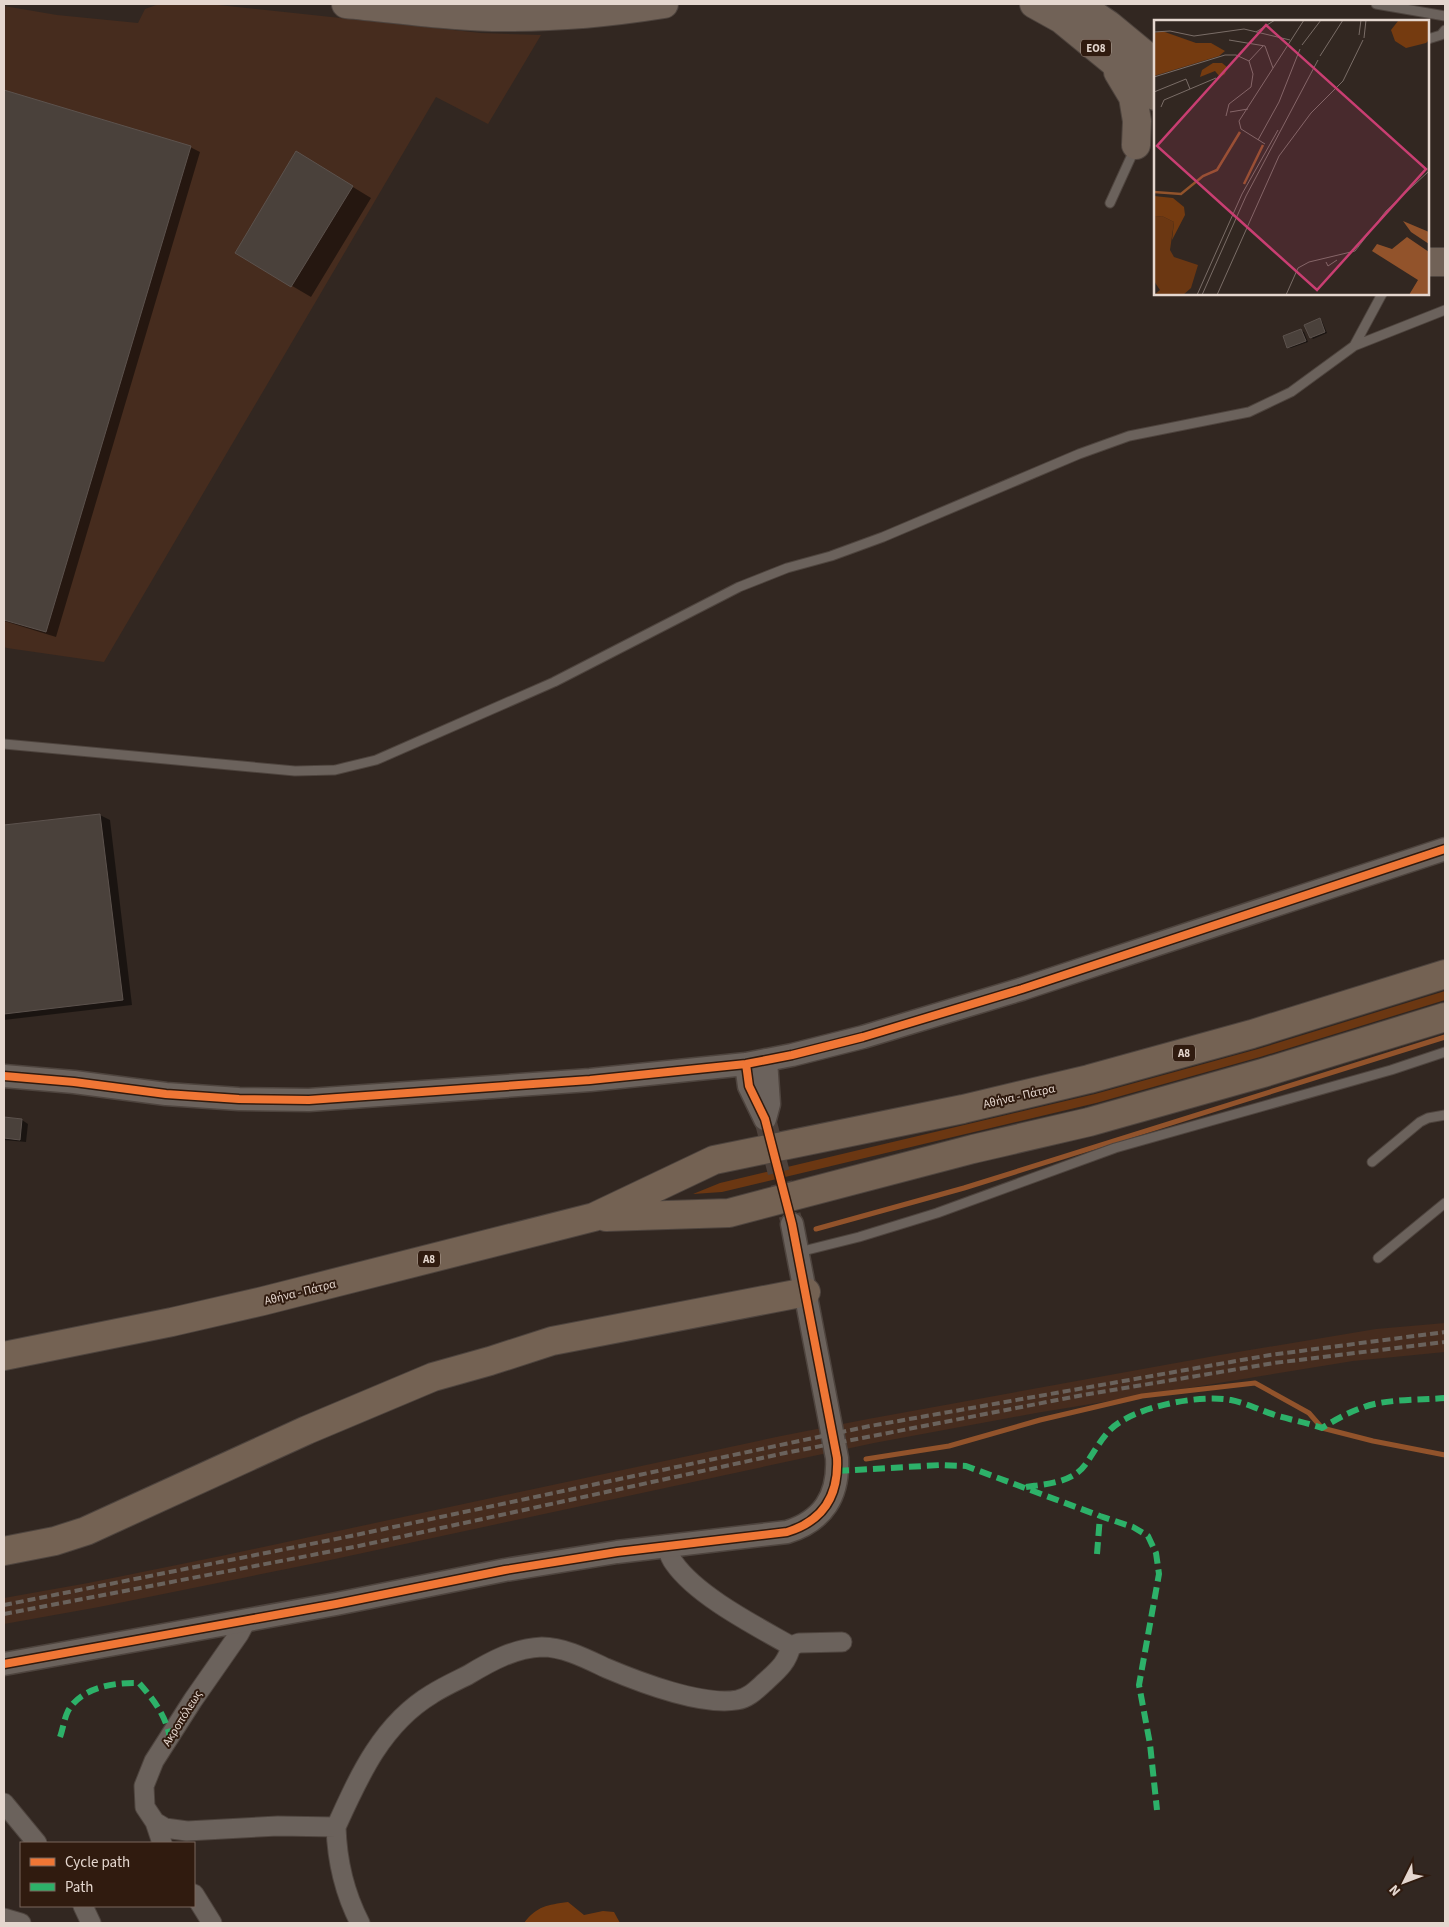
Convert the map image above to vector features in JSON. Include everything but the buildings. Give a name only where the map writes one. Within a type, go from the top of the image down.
[{"type":"highway","name":"Αθήνα - Πάτρα","points":[[4,1356],[172,1322],[264,1301],[594,1217],[714,1160],[963,1109],[1089,1079],[1252,1034],[1445,974]]},
{"type":"highway","name":"Αθήνα - Πάτρα","points":[[594,1217],[729,1213],[973,1149],[1094,1121],[1263,1073],[1445,1017]]},
{"type":"highway","points":[[4,1551],[63,1539],[86,1531],[307,1430],[433,1377],[552,1341],[806,1292]]},
{"type":"main road","points":[[346,4],[457,16],[617,11],[650,5]]},
{"type":"main road","name":"ΕΟ8","points":[[1034,4],[1061,20],[1106,55],[1150,109]]},
{"type":"main road","name":"ΕΟ8","points":[[1078,4],[1110,25],[1149,55]]},
{"type":"main road","points":[[1106,55],[1134,97],[1137,121],[1150,109]]},
{"type":"main road","points":[[1429,262],[1445,262]]},
{"type":"street","points":[[4,1076],[74,1082],[166,1094],[239,1099],[309,1100],[590,1080],[756,1062],[854,1039],[1022,989],[1445,849]]},
{"type":"street","points":[[4,1664],[336,1604],[505,1570],[666,1545],[740,1538],[797,1528],[817,1516],[832,1496],[838,1472],[837,1458],[792,1224]]},
{"type":"street","points":[[666,1545],[673,1562],[693,1584],[735,1613],[791,1646]]},
{"type":"street","name":"Ακροπόλεως","points":[[162,1842],[155,1822],[145,1807],[144,1786],[154,1761],[192,1700],[239,1634],[247,1619]]},
{"type":"street","points":[[791,1646],[799,1643],[842,1642]]},
{"type":"street","points":[[360,1923],[343,1879],[336,1827],[361,1772],[374,1751],[402,1717],[430,1695],[498,1657],[521,1650],[542,1647],[580,1656],[609,1669],[694,1697],[738,1700],[750,1695],[775,1673],[788,1659],[791,1646]]},
{"type":"street","points":[[4,1803],[36,1842]]},
{"type":"street","points":[[155,1822],[164,1828],[187,1831],[278,1826],[336,1827]]},
{"type":"street","points":[[195,1896],[212,1923]]},
{"type":"street","points":[[83,1907],[91,1923]]},
{"type":"street","points":[[4,1918],[21,1923]]},
{"type":"lane","points":[[1376,4],[1445,16]]},
{"type":"lane","points":[[1429,39],[1441,34],[1445,30]]},
{"type":"lane","points":[[1110,203],[1150,109]]},
{"type":"lane","points":[[1354,346],[1381,295]]},
{"type":"lane","points":[[4,744],[295,771],[335,770],[376,760],[554,682],[739,587],[787,568],[831,556],[883,536],[1079,454],[1130,436],[1248,412],[1291,392],[1354,346],[1445,310]]},
{"type":"lane","points":[[798,1252],[859,1237],[937,1213],[1115,1148],[1391,1070],[1445,1052]]},
{"type":"lane","points":[[1372,1162],[1420,1122],[1445,1114]]},
{"type":"lane","points":[[1378,1258],[1445,1203]]},
{"type":"shaded area","points":[[159,4],[209,4],[481,33],[541,35],[488,124],[436,97],[104,662],[7,648],[4,647],[4,6],[57,15],[138,23],[145,9]]},
{"type":"shaded area","points":[[1445,991],[1445,1000],[1260,1057],[1096,1103],[722,1192],[693,1194],[720,1183],[1095,1094],[1258,1049]]},
{"type":"shaded area","points":[[1445,1323],[1445,1352],[1353,1361],[1036,1413],[874,1443],[321,1562],[99,1607],[4,1624],[4,1598],[221,1556],[868,1419],[1220,1355],[1376,1329]]},
{"type":"shaded area","points":[[568,1902],[584,1915],[603,1911],[614,1912],[620,1923],[524,1923],[533,1913],[543,1907]]},
{"type":"waterway","points":[[816,1229],[964,1188],[1445,1037]]},
{"type":"waterway","points":[[866,1459],[949,1446],[1040,1420],[1142,1396],[1255,1383],[1309,1413],[1322,1428],[1373,1441],[1445,1455]]},
{"type":"tunnel","points":[[765,1119],[792,1224]]},
{"type":"railway","points":[[4,1605],[351,1536],[870,1426],[1270,1355],[1445,1332]]},
{"type":"railway","points":[[4,1614],[354,1547],[785,1453],[1083,1395],[1274,1363],[1445,1342]]},
{"type":"marked path","points":[[1026,1487],[1058,1482],[1073,1476],[1085,1465],[1109,1431],[1119,1423],[1133,1415],[1166,1404],[1202,1399],[1231,1400],[1322,1428],[1358,1409],[1373,1404],[1445,1398]]},
{"type":"marked path","points":[[837,1471],[941,1465],[966,1466],[1133,1527],[1148,1536],[1156,1553],[1159,1574],[1139,1685],[1150,1744],[1157,1810]]},
{"type":"marked path","points":[[1097,1554],[1100,1516]]},
{"type":"marked path","points":[[60,1737],[68,1711],[81,1696],[110,1685],[139,1683],[159,1709],[166,1723],[170,1738]]},
{"type":"cycle path","points":[[4,1076],[74,1082],[166,1094],[239,1099],[309,1100],[590,1080],[746,1064],[792,1055],[863,1037],[1022,989],[1445,849]]},
{"type":"cycle path","points":[[4,1664],[336,1604],[505,1570],[617,1552],[787,1532],[800,1527],[819,1514],[832,1495],[837,1472],[837,1458],[792,1224],[765,1119],[749,1086],[746,1064]]}]
